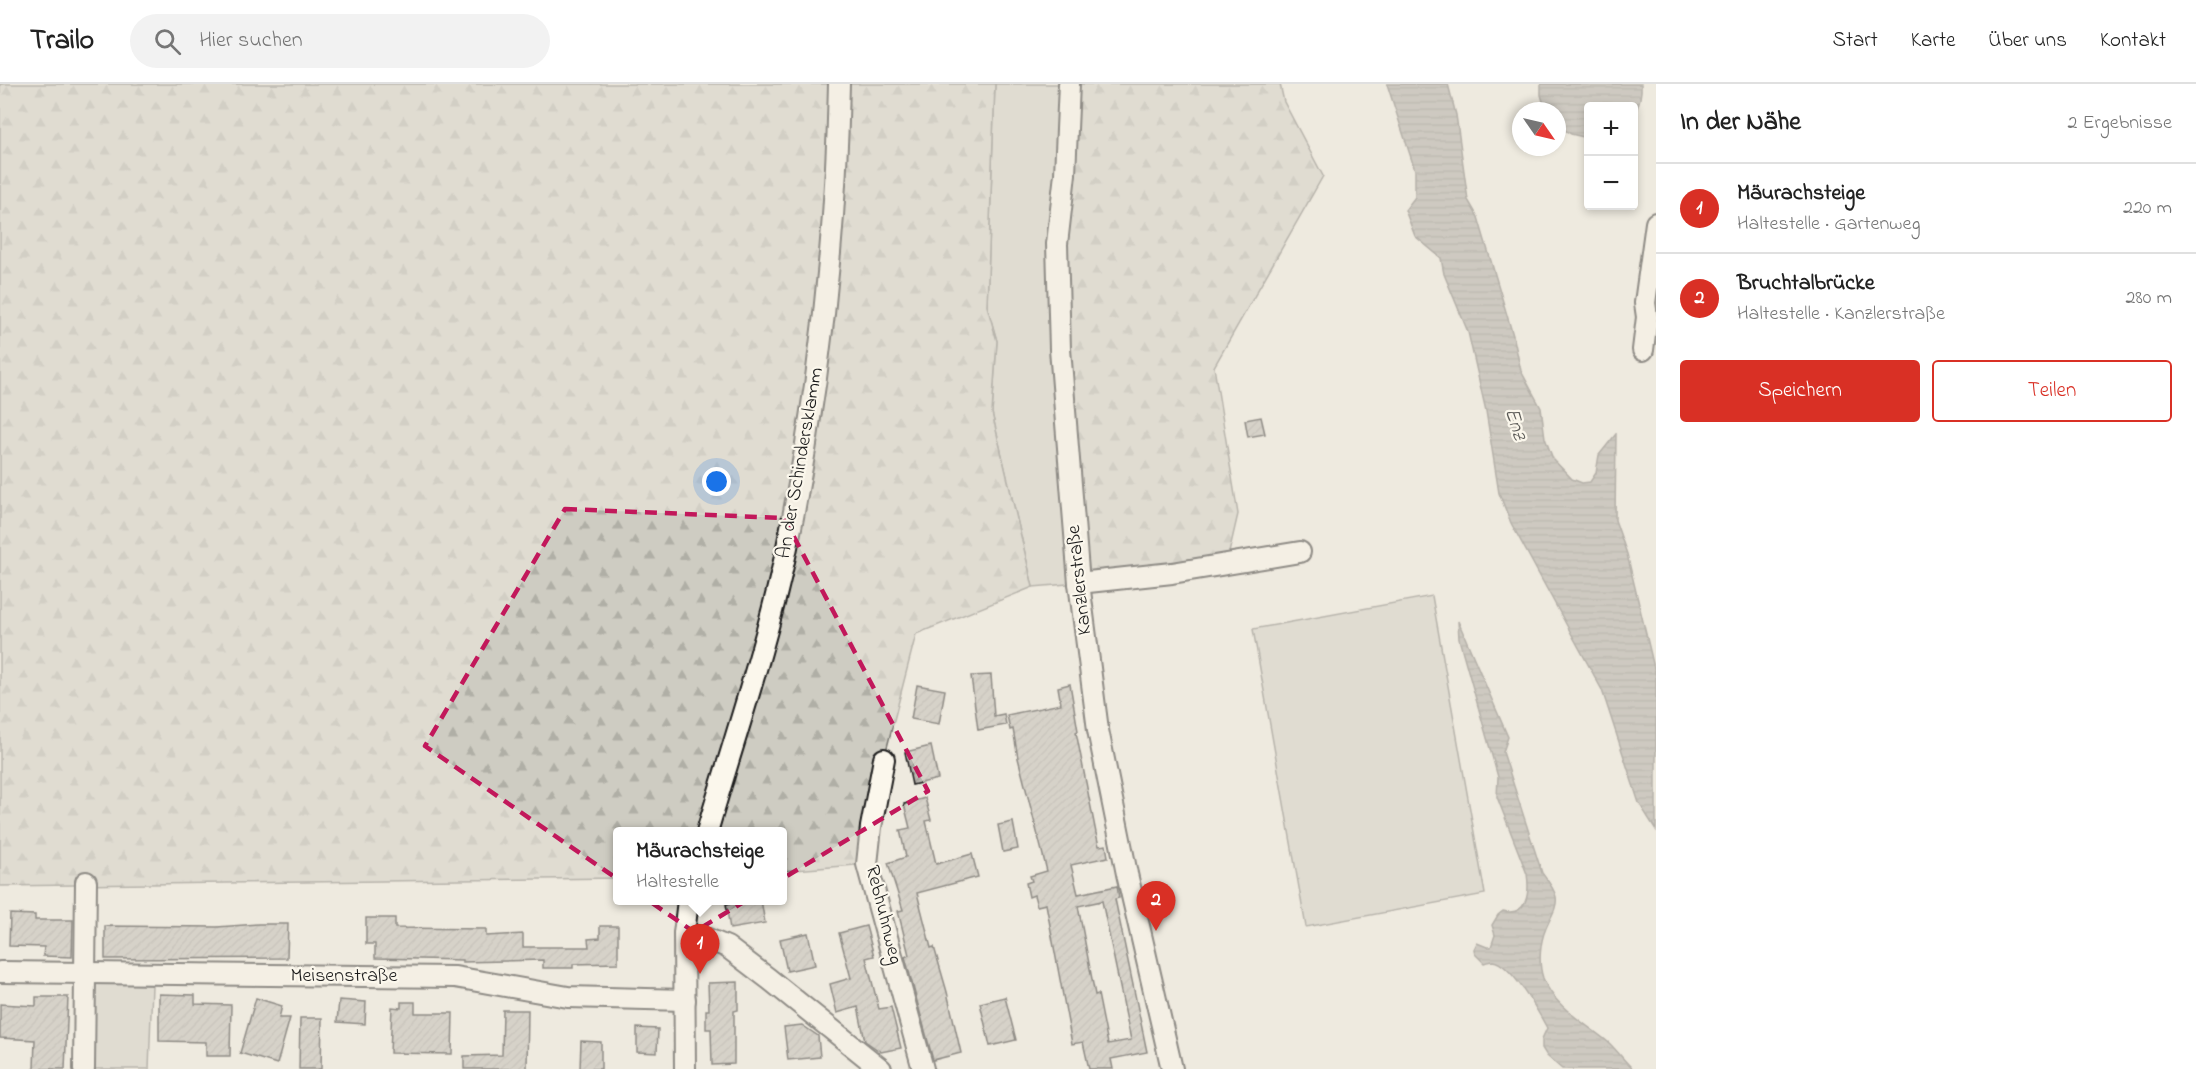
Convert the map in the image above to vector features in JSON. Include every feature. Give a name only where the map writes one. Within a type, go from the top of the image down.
[{"type":"street","name":"An der Schindersklamm","points":[[708,827],[770,618],[786,553],[804,454],[820,354],[832,227],[839,84]]},
{"type":"street","name":"Kanzlerstraße","points":[[1070,84],[1065,174],[1057,244],[1060,349],[1079,583],[1098,730],[1127,874],[1172,1069]]},
{"type":"street","points":[[1643,350],[1647,317],[1645,303],[1656,223]]},
{"type":"street","points":[[1079,583],[1172,573],[1300,552]]},
{"type":"street","name":"Rebhuhnweg","points":[[884,759],[871,827],[867,864],[923,1069]]},
{"type":"street","points":[[84,1069],[86,882]]},
{"type":"street","points":[[685,1069],[684,934],[687,905]]},
{"type":"street","points":[[684,934],[708,939],[727,947],[881,1069]]},
{"type":"street","name":"Meisenstraße","points":[[0,972],[455,977],[568,997],[685,1000]]},
{"type":"highlighted area","points":[[565,509],[784,518],[928,791],[694,932],[425,746]]},
{"type":"green space","points":[[0,84],[995,84],[987,306],[997,341],[992,413],[1033,587],[916,634],[884,759],[867,864],[787,871],[787,827],[613,827],[613,878],[0,886]]},
{"type":"green space","points":[[995,84],[1069,84],[1079,583],[1033,587],[992,413],[997,341],[987,306]]},
{"type":"green space","points":[[1069,84],[1280,84],[1284,102],[1323,176],[1214,367],[1238,514],[1228,557],[1079,583],[1060,349]]},
{"type":"green space","points":[[1432,596],[1485,894],[1306,927],[1253,629]]},
{"type":"green space","points":[[93,983],[152,985],[149,1069],[90,1069]]},
{"type":"water","name":"Enz","points":[[1387,84],[1448,84],[1456,115],[1468,200],[1478,217],[1514,339],[1521,371],[1541,408],[1545,438],[1553,459],[1572,479],[1582,483],[1590,482],[1596,473],[1599,455],[1616,434],[1615,520],[1627,554],[1656,676],[1656,830],[1639,803],[1602,690],[1511,523],[1499,493],[1486,411],[1468,332],[1444,274],[1441,258],[1415,236],[1405,210],[1415,197],[1415,170]]},
{"type":"water","points":[[1541,84],[1641,84],[1638,106],[1638,102],[1584,102],[1584,137],[1566,131],[1566,102],[1543,102]]},
{"type":"water","points":[[1458,621],[1508,737],[1503,752],[1542,873],[1556,897],[1555,909],[1541,946],[1540,959],[1543,978],[1555,998],[1571,1014],[1608,1042],[1633,1069],[1562,1069],[1547,1056],[1542,1048],[1542,1039],[1547,1028],[1516,979],[1500,964],[1493,961],[1484,963],[1475,954],[1474,949],[1477,943],[1491,947],[1495,935],[1492,925],[1498,915],[1503,911],[1511,912],[1522,907],[1527,896],[1528,881],[1497,797],[1498,777],[1459,639]]},
{"type":"building","points":[[1261,417],[1265,434],[1248,437],[1245,420]]},
{"type":"building","points":[[991,675],[994,716],[1004,714],[1006,725],[978,730],[971,676]]},
{"type":"building","points":[[1070,684],[1078,731],[1076,732],[1096,833],[1099,846],[1106,845],[1108,857],[1071,865],[1078,894],[1117,886],[1119,898],[1115,899],[1147,1052],[1111,1059],[1113,1069],[1089,1069],[1083,1042],[1072,1044],[1046,904],[1037,906],[1034,895],[1029,897],[1026,883],[1032,881],[1030,876],[1047,871],[1018,758],[1013,729],[1010,730],[1007,715],[1061,704],[1058,687]],"holes":[[[1102,901],[1131,1040],[1108,1044],[1098,994],[1095,995],[1078,906]]]},
{"type":"building","points":[[917,685],[945,690],[939,724],[911,719]]},
{"type":"building","points":[[931,746],[938,779],[912,785],[905,752]]},
{"type":"building","points":[[925,798],[931,820],[926,821],[936,864],[972,854],[978,877],[917,893],[931,948],[934,947],[947,992],[961,1053],[933,1060],[905,957],[909,955],[898,911],[903,910],[888,863],[906,857],[900,830],[910,828],[904,804]]},
{"type":"building","points":[[1013,822],[1018,849],[1003,852],[998,825]]},
{"type":"building","points":[[726,905],[762,905],[765,923],[730,929]]},
{"type":"building","points":[[10,914],[35,915],[35,920],[73,920],[72,957],[43,956],[44,947],[9,946]]},
{"type":"building","points":[[366,918],[395,918],[395,928],[486,929],[486,936],[523,934],[523,947],[589,947],[588,939],[600,938],[600,926],[618,926],[618,963],[573,964],[573,968],[543,968],[543,960],[462,962],[462,960],[375,958],[375,944],[366,944]]},
{"type":"building","points":[[288,924],[287,958],[105,959],[105,926],[217,927]]},
{"type":"building","points":[[866,926],[874,956],[866,958],[879,1009],[891,1007],[901,1048],[881,1052],[865,1041],[858,1007],[837,1013],[830,984],[851,978],[839,933]]},
{"type":"building","points":[[808,933],[815,965],[787,971],[780,939]]},
{"type":"building","points":[[738,982],[738,1010],[734,1011],[734,1064],[712,1065],[711,1029],[706,1029],[706,1010],[709,1010],[708,983]]},
{"type":"building","points":[[159,994],[195,995],[195,1004],[231,1005],[230,1056],[206,1056],[206,1042],[159,1041]]},
{"type":"building","points":[[36,997],[68,997],[65,1069],[34,1069],[35,1040],[0,1038],[0,1004],[36,1006]]},
{"type":"building","points":[[1005,997],[1016,1040],[990,1046],[980,1003]]},
{"type":"building","points":[[256,998],[282,1006],[279,1018],[290,1018],[277,1064],[240,1053]]},
{"type":"building","points":[[339,1000],[366,1002],[365,1024],[337,1022]]},
{"type":"building","points":[[401,1002],[415,1002],[415,1013],[453,1013],[452,1054],[390,1053],[392,1007],[401,1008]]},
{"type":"building","points":[[503,1010],[528,1010],[527,1069],[464,1069],[464,1056],[502,1055]]},
{"type":"building","points":[[300,1018],[322,1018],[321,1069],[299,1069]]},
{"type":"building","points":[[802,1025],[818,1036],[820,1057],[788,1060],[784,1027]]},
{"type":"building","points":[[637,1028],[658,1029],[657,1053],[637,1052]]},
{"type":"building","points":[[581,1041],[601,1042],[601,1069],[580,1069]]},
{"type":"place","name":"Bruchtalbrücke","points":[[1156,931]]},
{"type":"place","name":"Mäurachsteige","points":[[700,974]]}]
